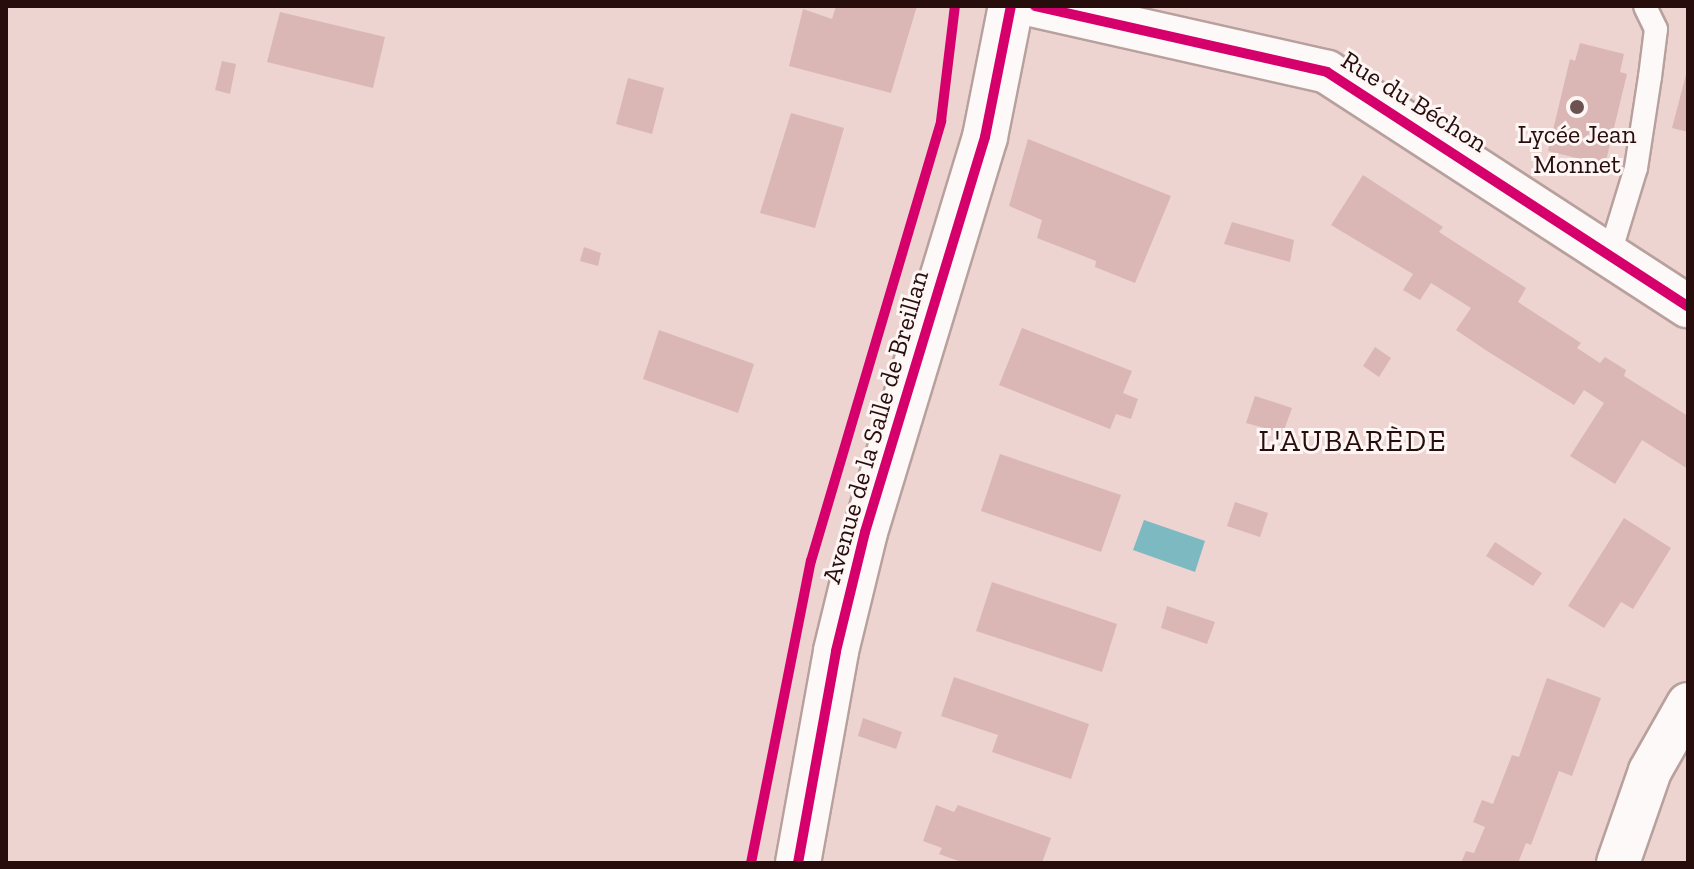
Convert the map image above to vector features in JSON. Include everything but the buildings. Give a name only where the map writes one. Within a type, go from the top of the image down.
[{"type":"street","name":"Avenue de la Salle de Breillan","points":[[798,863],[836,651],[865,532],[991,107],[1011,6]]},
{"type":"street","name":"Rue du Béchon","points":[[1035,6],[1327,72],[1688,306]]},
{"type":"street","points":[[1618,863],[1650,771],[1688,704]]},
{"type":"lane","points":[[1610,253],[1636,168],[1650,77],[1656,29],[1645,6]]},
{"type":"path","points":[[955,6],[941,121],[991,107]]},
{"type":"water","points":[[1144,520],[1205,541],[1195,572],[1133,550]]},
{"type":"cycle path","points":[[751,863],[811,561],[941,121],[955,6]]},
{"type":"cycle path","points":[[798,863],[836,651],[865,532],[985,137],[1011,6]]},
{"type":"cycle path","points":[[1035,6],[1327,72],[1688,306]]},
{"type":"place","name":"Lycée Jean Monnet","points":[[1577,107]]},
{"type":"district","name":"L'AUBARÈDE","points":[[1353,441]]}]
